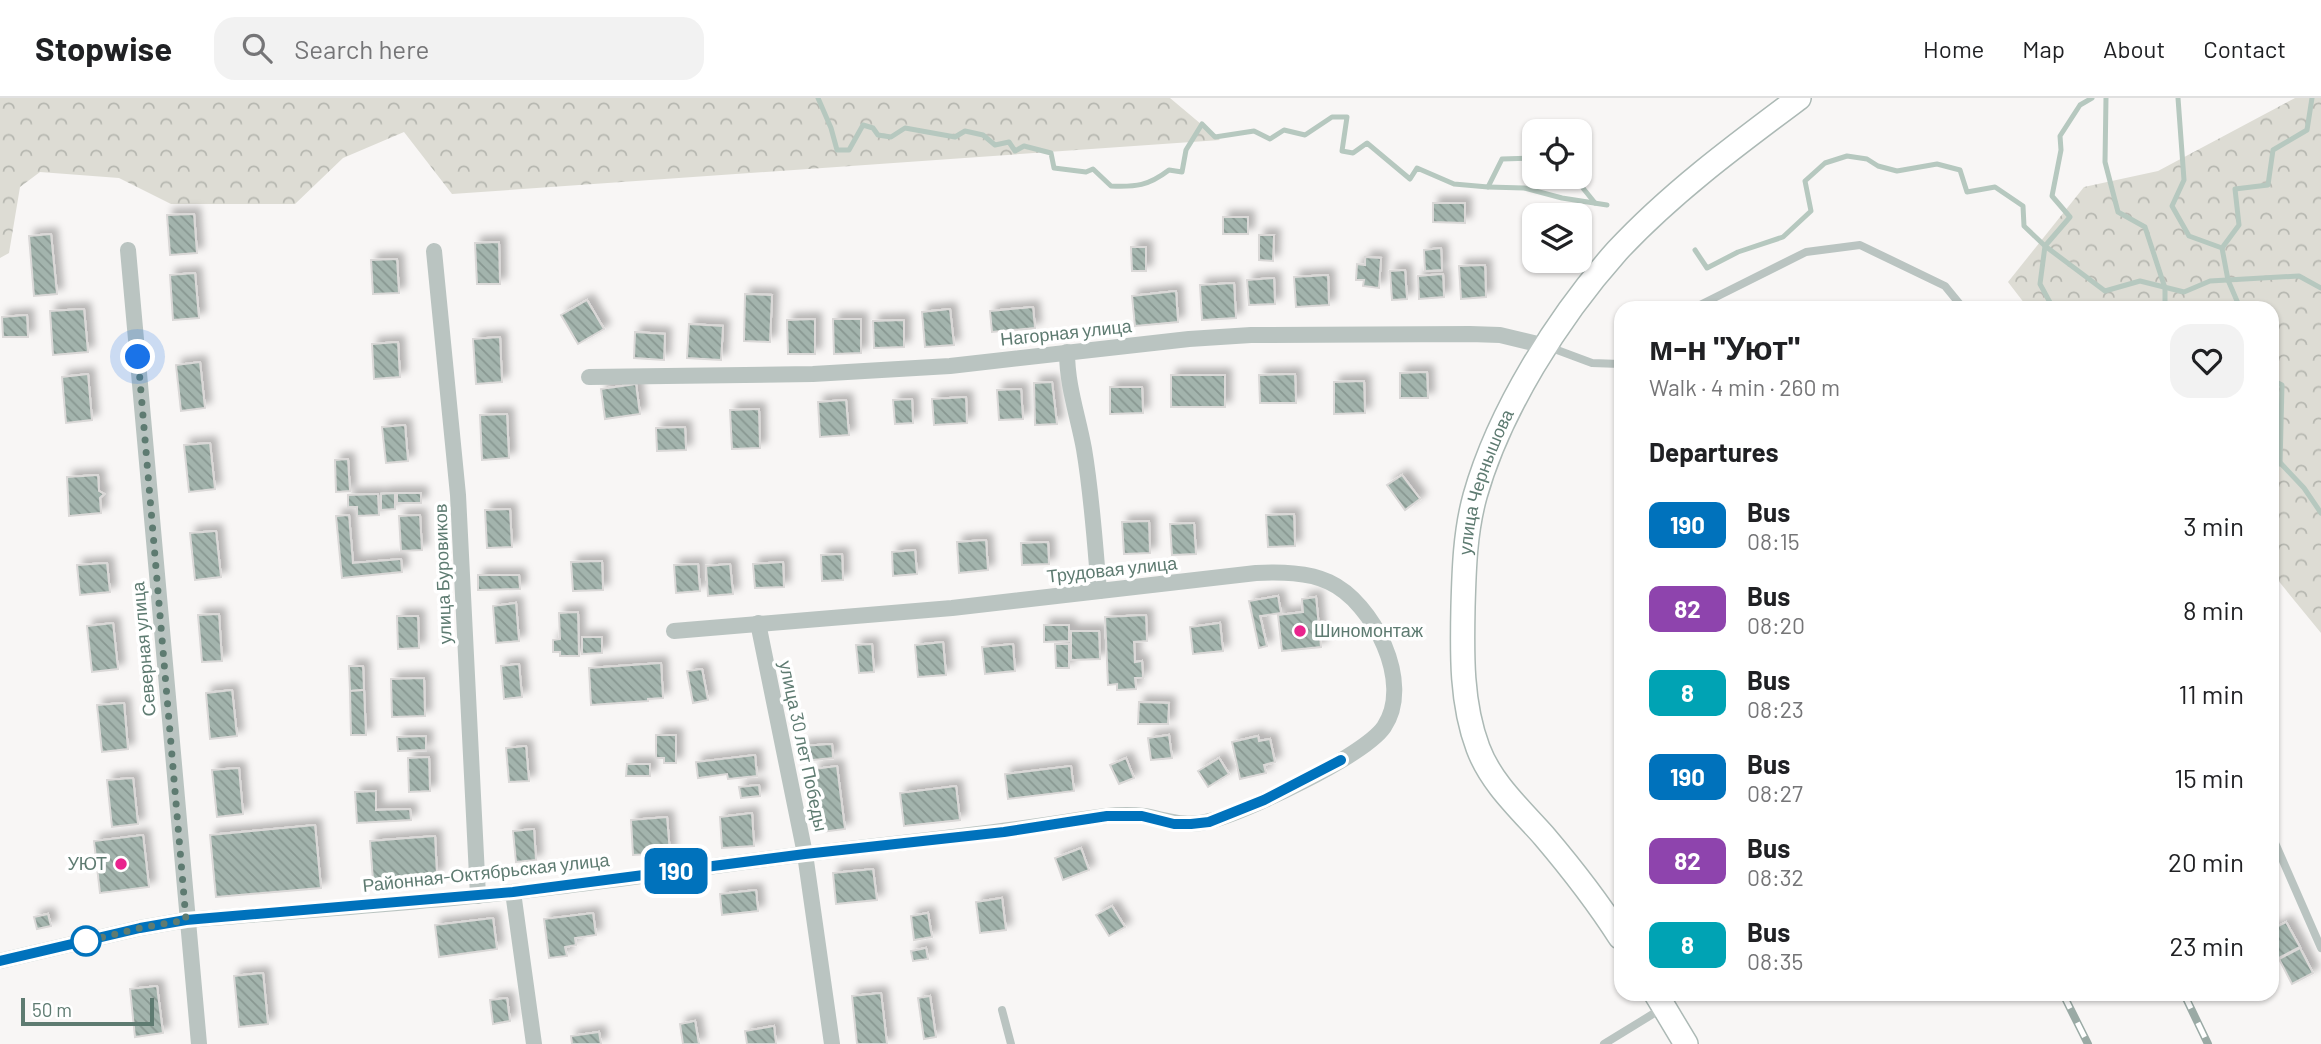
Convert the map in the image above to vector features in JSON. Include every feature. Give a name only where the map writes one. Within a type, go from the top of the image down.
[{"type":"main road","name":"улица Чернышова","points":[[1614,928],[1585,884],[1490,774],[1478,748],[1469,716],[1462,647],[1466,555],[1474,499],[1506,416],[1546,346],[1597,275],[1644,224],[1711,165],[1799,98]]},
{"type":"main road","points":[[1660,1001],[1686,1044]]},
{"type":"street","name":"Северная улица","points":[[128,250],[199,1044]]},
{"type":"street","name":"улица Буровиков","points":[[434,251],[458,495],[478,896]]},
{"type":"street","name":"Нагорная улица","points":[[589,377],[813,374],[950,366],[1189,339],[1251,335],[1480,334],[1521,339],[1546,346]]},
{"type":"street","points":[[1067,352],[1067,376],[1090,491],[1100,591]]},
{"type":"street","name":"Трудовая улица","points":[[674,631],[952,608],[1256,573],[1280,572],[1320,579],[1331,582],[1343,591],[1364,613],[1385,646],[1391,661],[1395,687],[1392,710],[1386,725],[1363,747],[1341,760]]},
{"type":"street","name":"улица 30 лет Победы","points":[[758,623],[805,854],[832,1044]]},
{"type":"street","name":"Районная-Октябрьская улица","points":[[0,961],[186,920],[478,896],[805,854],[1004,832],[1121,815],[1142,816],[1174,824],[1209,822],[1264,800],[1341,760]]},
{"type":"street","points":[[513,892],[534,1044]]},
{"type":"lane","points":[[1708,301],[1806,252],[1860,245],[1945,286],[1957,301]]},
{"type":"lane","points":[[1546,346],[1592,362],[1614,364]]},
{"type":"lane","points":[[2279,852],[2321,948]]},
{"type":"lane","points":[[1604,1044],[1660,1001]]},
{"type":"lane","points":[[1002,1010],[1011,1044]]},
{"type":"green space","points":[[0,98],[1170,98],[1220,140],[452,194],[404,132],[343,158],[295,204],[171,204],[119,178],[40,172],[20,187],[9,253],[0,258]]},
{"type":"green space","points":[[2295,98],[2321,98],[2321,633],[2279,582],[2279,301],[2023,301],[2008,282],[2084,187],[2158,171]]},
{"type":"building","points":[[1433,203],[1465,203],[1465,223],[1433,222]]},
{"type":"building","points":[[194,214],[197,253],[170,255],[167,215]]},
{"type":"building","points":[[1223,217],[1248,217],[1248,234],[1223,234]]},
{"type":"building","points":[[51,234],[57,294],[34,296],[29,236]]},
{"type":"building","points":[[1259,235],[1274,235],[1273,261],[1259,260]]},
{"type":"building","points":[[499,242],[500,284],[477,284],[475,243]]},
{"type":"building","points":[[1131,247],[1146,247],[1146,271],[1132,271]]},
{"type":"building","points":[[1441,248],[1442,270],[1425,271],[1424,250]]},
{"type":"building","points":[[1365,257],[1381,258],[1379,288],[1363,286],[1364,280],[1356,280],[1357,264],[1365,265]]},
{"type":"building","points":[[397,259],[399,293],[373,294],[371,260]]},
{"type":"building","points":[[1485,265],[1486,297],[1461,299],[1459,266]]},
{"type":"building","points":[[1405,270],[1407,299],[1392,300],[1390,271]]},
{"type":"building","points":[[195,273],[199,318],[173,320],[170,275]]},
{"type":"building","points":[[1443,274],[1444,297],[1419,299],[1418,276]]},
{"type":"building","points":[[1328,275],[1329,305],[1296,307],[1294,277]]},
{"type":"building","points":[[1274,278],[1275,304],[1249,305],[1247,280]]},
{"type":"building","points":[[1234,283],[1236,318],[1202,320],[1200,285]]},
{"type":"building","points":[[1176,291],[1178,322],[1135,326],[1132,296]]},
{"type":"building","points":[[745,294],[772,295],[770,342],[744,341]]},
{"type":"building","points":[[587,300],[604,329],[578,344],[561,315]]},
{"type":"building","points":[[1033,307],[1035,328],[992,332],[990,311]]},
{"type":"building","points":[[84,309],[88,352],[53,355],[50,311]]},
{"type":"building","points":[[950,309],[954,345],[925,347],[922,312]]},
{"type":"building","points":[[27,315],[28,337],[3,337],[2,317]]},
{"type":"building","points":[[815,319],[815,354],[788,354],[787,320]]},
{"type":"building","points":[[833,319],[861,319],[861,353],[834,354]]},
{"type":"building","points":[[904,320],[904,347],[874,348],[873,321]]},
{"type":"building","points":[[689,324],[723,326],[721,360],[687,358]]},
{"type":"building","points":[[635,332],[665,334],[664,360],[634,358]]},
{"type":"building","points":[[500,337],[502,382],[476,384],[473,339]]},
{"type":"building","points":[[398,342],[400,377],[374,379],[372,344]]},
{"type":"building","points":[[200,362],[205,408],[181,411],[176,365]]},
{"type":"building","points":[[1427,372],[1428,398],[1400,398],[1400,373]]},
{"type":"building","points":[[88,374],[92,420],[66,423],[62,377]]},
{"type":"building","points":[[1295,374],[1296,403],[1260,403],[1259,375]]},
{"type":"building","points":[[1171,375],[1225,375],[1225,407],[1171,407]]},
{"type":"building","points":[[1364,381],[1365,413],[1334,414],[1334,382]]},
{"type":"building","points":[[1052,382],[1057,424],[1035,425],[1034,383]]},
{"type":"building","points":[[636,384],[640,414],[605,419],[601,389]]},
{"type":"building","points":[[1110,387],[1142,387],[1143,413],[1110,414]]},
{"type":"building","points":[[1021,389],[1023,419],[999,420],[997,390]]},
{"type":"building","points":[[966,397],[967,423],[934,425],[932,399]]},
{"type":"building","points":[[912,399],[913,423],[895,424],[893,400]]},
{"type":"building","points":[[846,400],[849,435],[820,437],[818,402]]},
{"type":"building","points":[[759,409],[760,448],[732,449],[730,410]]},
{"type":"building","points":[[507,414],[509,458],[482,460],[480,415]]},
{"type":"building","points":[[405,425],[408,461],[386,463],[382,427]]},
{"type":"building","points":[[685,427],[686,450],[657,451],[656,428]]},
{"type":"building","points":[[210,443],[215,489],[189,492],[184,445]]},
{"type":"building","points":[[348,459],[350,491],[336,492],[335,460]]},
{"type":"building","points":[[98,475],[99,491],[104,494],[100,498],[101,513],[69,516],[67,477]]},
{"type":"building","points":[[1402,475],[1420,499],[1405,510],[1387,485]]},
{"type":"building","points":[[395,493],[395,509],[381,510],[381,494]]},
{"type":"building","points":[[397,493],[421,493],[421,503],[397,503]]},
{"type":"building","points":[[378,494],[379,515],[357,516],[357,507],[348,507],[348,495]]},
{"type":"building","points":[[510,509],[512,547],[487,548],[485,510]]},
{"type":"building","points":[[1294,514],[1295,546],[1268,547],[1266,515]]},
{"type":"building","points":[[349,515],[353,563],[401,559],[402,572],[342,578],[336,516]]},
{"type":"building","points":[[420,515],[422,550],[401,551],[399,516]]},
{"type":"building","points":[[1149,521],[1150,553],[1124,554],[1122,522]]},
{"type":"building","points":[[1194,523],[1196,554],[1172,555],[1170,524]]},
{"type":"building","points":[[216,531],[221,577],[195,580],[190,533]]},
{"type":"building","points":[[986,540],[988,570],[959,573],[957,542]]},
{"type":"building","points":[[1048,542],[1049,564],[1022,565],[1021,543]]},
{"type":"building","points":[[915,550],[917,574],[893,576],[892,552]]},
{"type":"building","points":[[842,554],[843,580],[822,581],[821,555]]},
{"type":"building","points":[[602,561],[603,590],[573,591],[571,562]]},
{"type":"building","points":[[783,562],[784,587],[755,588],[753,564]]},
{"type":"building","points":[[107,563],[110,592],[80,595],[77,565]]},
{"type":"building","points":[[698,564],[700,591],[676,593],[674,565]]},
{"type":"building","points":[[730,564],[733,594],[708,596],[706,566]]},
{"type":"building","points":[[478,575],[519,575],[520,589],[478,590]]},
{"type":"building","points":[[1278,596],[1281,613],[1260,616],[1267,646],[1259,648],[1249,601]]},
{"type":"building","name":"Шиномонтаж","points":[[1316,597],[1321,647],[1282,651],[1278,615],[1303,612],[1302,599]]},
{"type":"building","points":[[516,603],[519,641],[496,643],[493,606]]},
{"type":"building","points":[[578,612],[579,656],[560,656],[560,652],[553,652],[553,640],[560,639],[559,613]]},
{"type":"building","points":[[219,614],[222,661],[202,662],[198,615]]},
{"type":"building","points":[[1146,615],[1147,641],[1134,642],[1135,662],[1142,661],[1143,678],[1135,678],[1136,689],[1117,690],[1117,684],[1108,685],[1105,617]]},
{"type":"building","points":[[397,616],[418,616],[419,648],[398,649]]},
{"type":"building","points":[[113,623],[118,669],[92,672],[87,626]]},
{"type":"building","points":[[1220,623],[1223,651],[1193,654],[1190,627]]},
{"type":"building","points":[[1044,625],[1069,625],[1069,641],[1044,642]]},
{"type":"building","points":[[1071,631],[1099,631],[1100,659],[1071,660]]},
{"type":"building","points":[[582,637],[602,637],[602,653],[582,654]]},
{"type":"building","points":[[943,642],[946,675],[918,677],[915,645]]},
{"type":"building","points":[[872,644],[874,672],[859,673],[856,645]]},
{"type":"building","points":[[1013,644],[1015,671],[985,674],[982,647]]},
{"type":"building","points":[[1055,644],[1069,644],[1069,668],[1056,668]]},
{"type":"building","points":[[661,663],[663,698],[591,705],[589,668]]},
{"type":"building","points":[[519,664],[522,697],[504,699],[501,666]]},
{"type":"building","points":[[349,666],[363,666],[364,690],[350,691]]},
{"type":"building","points":[[702,669],[708,700],[693,703],[687,671]]},
{"type":"building","points":[[424,678],[425,716],[392,717],[391,679]]},
{"type":"building","points":[[232,690],[237,736],[210,739],[206,693]]},
{"type":"building","points":[[364,690],[366,735],[351,735],[350,691]]},
{"type":"building","points":[[1139,702],[1169,703],[1168,724],[1138,724]]},
{"type":"building","points":[[124,703],[128,749],[102,752],[97,705]]},
{"type":"building","points":[[656,735],[676,735],[676,763],[664,763],[664,758],[656,758]]},
{"type":"building","points":[[1169,735],[1172,758],[1151,760],[1148,738]]},
{"type":"building","points":[[426,736],[426,750],[398,751],[397,737]]},
{"type":"building","points":[[1258,736],[1259,741],[1270,739],[1275,762],[1264,765],[1266,773],[1240,779],[1232,742]]},
{"type":"building","points":[[832,744],[833,758],[803,761],[801,746]]},
{"type":"building","points":[[526,746],[529,781],[509,782],[506,748]]},
{"type":"building","points":[[755,755],[757,776],[728,779],[727,774],[698,778],[696,762]]},
{"type":"building","points":[[429,757],[430,791],[409,792],[408,758]]},
{"type":"building","points":[[1126,758],[1134,778],[1119,784],[1110,765]]},
{"type":"building","points":[[1219,758],[1229,774],[1208,787],[1198,771]]},
{"type":"building","points":[[627,764],[650,764],[650,776],[626,776]]},
{"type":"building","points":[[837,766],[845,829],[822,832],[814,769]]},
{"type":"building","points":[[1071,766],[1074,791],[1008,799],[1005,774]]},
{"type":"building","points":[[239,768],[243,814],[217,817],[212,770]]},
{"type":"building","points":[[133,778],[138,824],[112,827],[107,780]]},
{"type":"building","points":[[759,785],[760,796],[741,798],[739,787]]},
{"type":"building","points":[[956,786],[960,820],[904,826],[900,793]]},
{"type":"building","points":[[376,791],[376,810],[410,809],[411,820],[357,823],[355,792]]},
{"type":"building","points":[[752,813],[754,846],[722,848],[720,817]]},
{"type":"building","points":[[667,817],[670,853],[633,855],[631,820]]},
{"type":"building","points":[[315,825],[321,888],[216,897],[210,835]]},
{"type":"building","points":[[534,829],[536,860],[516,862],[513,831]]},
{"type":"building","name":"УЮТ","points":[[143,835],[149,887],[100,893],[94,841]]},
{"type":"building","points":[[435,836],[437,875],[373,880],[370,841]]},
{"type":"building","points":[[1081,848],[1089,870],[1063,880],[1055,858]]},
{"type":"building","points":[[873,869],[877,900],[836,904],[833,873]]},
{"type":"building","points":[[756,890],[758,911],[722,915],[720,894]]},
{"type":"building","points":[[1002,898],[1006,930],[980,933],[976,902]]},
{"type":"building","points":[[1112,906],[1125,927],[1109,936],[1096,915]]},
{"type":"building","points":[[593,913],[596,935],[575,938],[576,945],[565,947],[567,956],[549,958],[544,919]]},
{"type":"building","points":[[928,913],[932,937],[914,940],[911,916]]},
{"type":"building","points":[[48,914],[51,926],[37,929],[34,917]]},
{"type":"building","points":[[493,918],[497,949],[439,957],[435,925]]},
{"type":"building","points":[[2286,922],[2300,947],[2279,958],[2279,926]]},
{"type":"building","points":[[926,948],[928,959],[913,961],[911,951]]},
{"type":"building","points":[[2300,948],[2313,973],[2292,984],[2279,959]]},
{"type":"building","points":[[263,973],[268,1024],[239,1027],[234,976]]},
{"type":"building","points":[[157,986],[163,1033],[135,1037],[130,989]]},
{"type":"building","points":[[881,993],[887,1044],[857,1044],[852,996]]},
{"type":"building","points":[[930,996],[936,1037],[924,1039],[918,998]]},
{"type":"building","points":[[507,998],[510,1021],[493,1024],[490,1000]]},
{"type":"building","points":[[695,1021],[699,1044],[683,1044],[680,1024]]},
{"type":"building","points":[[774,1026],[776,1044],[747,1044],[745,1031]]},
{"type":"building","points":[[599,1032],[601,1044],[572,1044],[571,1036]]},
{"type":"waterway","points":[[818,98],[837,150],[849,150],[863,125],[873,128],[878,135],[891,137],[905,128],[955,137],[965,131],[983,135],[995,145],[1009,142],[1015,151],[1024,146],[1051,153],[1054,168],[1086,172],[1093,169],[1111,186],[1142,184],[1169,170],[1182,172],[1186,150],[1202,124],[1215,137],[1254,131],[1270,139],[1284,130],[1305,135],[1332,117],[1347,117],[1342,151],[1353,153],[1367,143],[1410,179],[1417,168],[1454,184],[1488,187],[1502,159],[1522,158]]},
{"type":"waterway","points":[[2049,301],[2040,284],[2045,246],[2070,217],[2052,196],[2061,150],[2060,136],[2080,105],[2092,98]]},
{"type":"waterway","points":[[2106,98],[2105,162],[2118,212],[2145,227],[2165,288],[2165,301]]},
{"type":"waterway","points":[[2178,98],[2184,180],[2172,206],[2189,236],[2222,248],[2228,280],[2237,301]]},
{"type":"waterway","points":[[2222,248],[2239,225],[2235,189],[2268,185],[2273,150],[2307,130],[2312,98]]},
{"type":"waterway","points":[[1695,250],[1707,268],[1738,252],[1783,237],[1811,211],[1805,181],[1825,163],[1847,156],[1867,159],[1878,166],[1897,171],[1937,164],[1960,170],[1967,192],[1995,187],[2023,206],[2024,226],[2045,246],[2105,291],[2140,281],[2184,292],[2210,281],[2299,276],[2321,288]]},
{"type":"waterway","points":[[1488,187],[1524,188],[1562,198],[1607,205]]},
{"type":"waterway","points":[[1584,189],[1595,203]]},
{"type":"waterway","points":[[2279,384],[2282,385],[2280,464]]},
{"type":"waterway","points":[[2279,461],[2304,488],[2321,513]]},
{"type":"railway","points":[[2066,1001],[2088,1044]]},
{"type":"railway","points":[[2187,1001],[2208,1044]]},
{"type":"bus line","name":"190","points":[[0,961],[186,920],[513,892],[805,854],[1004,832],[1093,817],[1142,816],[1174,824],[1209,822],[1264,800],[1341,760]]},
{"type":"place","name":"Шиномонтаж","points":[[1300,631]]},
{"type":"place","name":"УЮТ","points":[[121,864]]},
{"type":"route","points":[[86,941],[76,944],[186,920],[138,357]]}]
